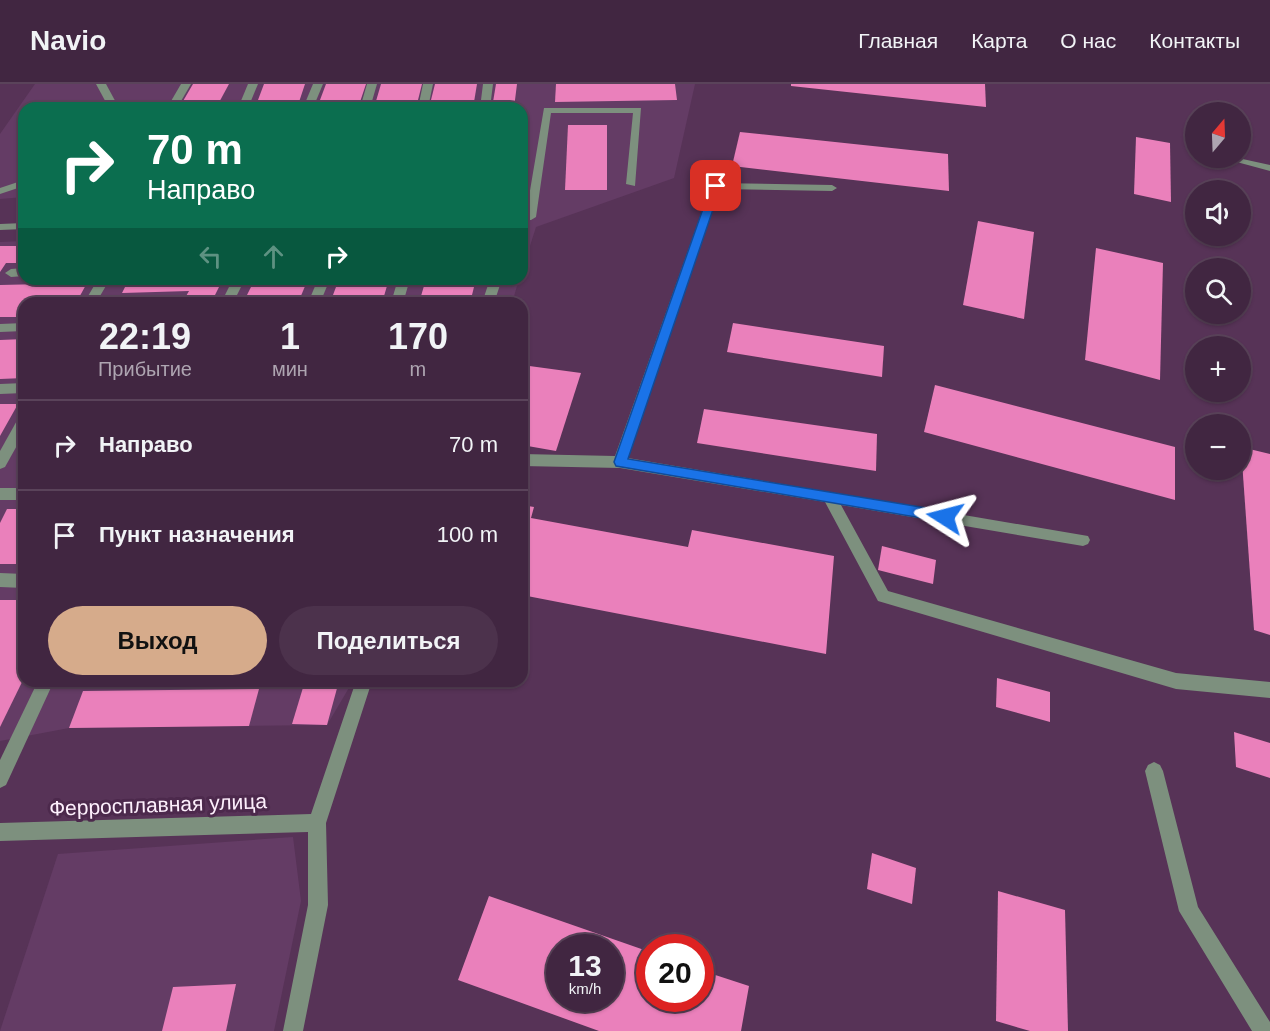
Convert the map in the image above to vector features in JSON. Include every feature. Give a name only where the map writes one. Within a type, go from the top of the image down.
[{"type":"street","points":[[101,84],[111,102]]},
{"type":"street","points":[[176,102],[186,84]]},
{"type":"street","points":[[246,102],[253,84]]},
{"type":"street","points":[[310,102],[318,84]]},
{"type":"street","points":[[367,102],[372,84]]},
{"type":"street","points":[[424,102],[428,84]]},
{"type":"street","points":[[486,102],[488,84]]},
{"type":"street","points":[[528,217],[531,217],[547,110],[638,110],[631,184]]},
{"type":"street","points":[[1251,164],[1270,168]]},
{"type":"street","points":[[0,191],[18,185]]},
{"type":"street","points":[[620,462],[716,186],[832,188]]},
{"type":"street","points":[[0,226],[18,226]]},
{"type":"street","points":[[11,273],[18,272]]},
{"type":"street","points":[[0,328],[18,327]]},
{"type":"street","points":[[0,389],[18,388]]},
{"type":"street","points":[[0,461],[18,431]]},
{"type":"street","points":[[528,460],[620,462],[1083,540]]},
{"type":"street","points":[[0,494],[18,494]]},
{"type":"street","points":[[830,498],[883,596],[1176,681],[1270,690]]},
{"type":"street","points":[[0,580],[18,581]]},
{"type":"street","points":[[0,779],[43,687]]},
{"type":"street","points":[[293,1031],[318,905],[317,824],[362,687]]},
{"type":"street","points":[[1154,771],[1189,911],[1264,1031]]},
{"type":"street","name":"Ферросплавная улица","points":[[0,832],[317,824]]},
{"type":"shaded area","points":[[35,84],[695,84],[674,178],[536,227],[528,252],[528,102],[22,102]]},
{"type":"shaded area","points":[[18,108],[18,198],[0,199],[0,134]]},
{"type":"shaded area","points":[[18,241],[18,285],[517,285],[514,297],[18,297],[18,687],[349,687],[327,725],[69,728],[0,741],[0,242]]},
{"type":"shaded area","points":[[293,837],[301,901],[274,1031],[0,1031],[58,854]]},
{"type":"building","points":[[193,84],[229,84],[219,102],[182,102]]},
{"type":"building","points":[[264,84],[305,84],[299,102],[257,102]]},
{"type":"building","points":[[326,84],[366,84],[360,102],[319,102]]},
{"type":"building","points":[[381,84],[422,84],[418,102],[376,102]]},
{"type":"building","points":[[435,84],[477,84],[474,102],[430,102]]},
{"type":"building","points":[[496,84],[517,84],[515,102],[493,102]]},
{"type":"building","points":[[556,84],[675,84],[677,100],[555,102]]},
{"type":"building","points":[[791,84],[985,84],[986,107],[791,86]]},
{"type":"building","points":[[568,125],[607,125],[607,190],[565,190]]},
{"type":"building","points":[[740,132],[948,154],[949,191],[732,166]]},
{"type":"building","points":[[1136,137],[1170,143],[1171,202],[1134,194]]},
{"type":"building","points":[[978,221],[1034,232],[1024,319],[963,305]]},
{"type":"building","points":[[0,246],[18,246],[18,263],[6,263],[0,272]]},
{"type":"building","points":[[1096,248],[1163,263],[1160,380],[1085,360]]},
{"type":"building","points":[[0,285],[86,285],[79,297],[18,297],[18,317],[0,317]]},
{"type":"building","points":[[126,285],[220,285],[214,297],[186,297],[189,291],[122,293]]},
{"type":"building","points":[[252,285],[306,285],[300,297],[246,297]]},
{"type":"building","points":[[337,285],[387,285],[384,297],[332,297]]},
{"type":"building","points":[[424,285],[474,285],[472,297],[421,297]]},
{"type":"building","points":[[733,323],[884,346],[882,377],[727,352]]},
{"type":"building","points":[[18,339],[18,378],[0,379],[0,340]]},
{"type":"building","points":[[528,366],[581,373],[556,451],[528,446]]},
{"type":"building","points":[[935,385],[1175,447],[1175,500],[924,432]]},
{"type":"building","points":[[0,404],[18,404],[0,436]]},
{"type":"building","points":[[704,409],[877,434],[876,471],[697,443]]},
{"type":"building","points":[[1251,449],[1270,454],[1270,635],[1254,630],[1243,480],[1251,480]]},
{"type":"building","points":[[528,506],[534,507],[531,518],[688,547],[692,530],[834,556],[826,654],[528,596]]},
{"type":"building","points":[[7,509],[18,509],[18,564],[0,564],[0,523]]},
{"type":"building","points":[[882,546],[936,560],[933,584],[878,570]]},
{"type":"building","points":[[0,600],[18,600],[20,687],[0,727]]},
{"type":"building","points":[[997,678],[1050,692],[1050,722],[996,707]]},
{"type":"building","points":[[303,687],[337,687],[327,725],[292,724]]},
{"type":"building","points":[[259,689],[249,726],[69,728],[83,691]]},
{"type":"building","points":[[1234,732],[1270,743],[1270,778],[1236,767]]},
{"type":"building","points":[[872,853],[916,868],[912,904],[867,889]]},
{"type":"building","points":[[998,891],[1065,910],[1068,1031],[1030,1031],[996,1021]]},
{"type":"building","points":[[489,896],[598,934],[546,934],[546,1012],[458,980]]},
{"type":"building","points":[[624,943],[636,947],[636,1012],[714,1012],[714,975],[749,986],[741,1031],[599,1031],[546,1012],[624,1012]]},
{"type":"building","points":[[236,984],[226,1031],[162,1031],[173,987]]},
{"type":"route","points":[[716,186],[620,462],[945,517]]}]
